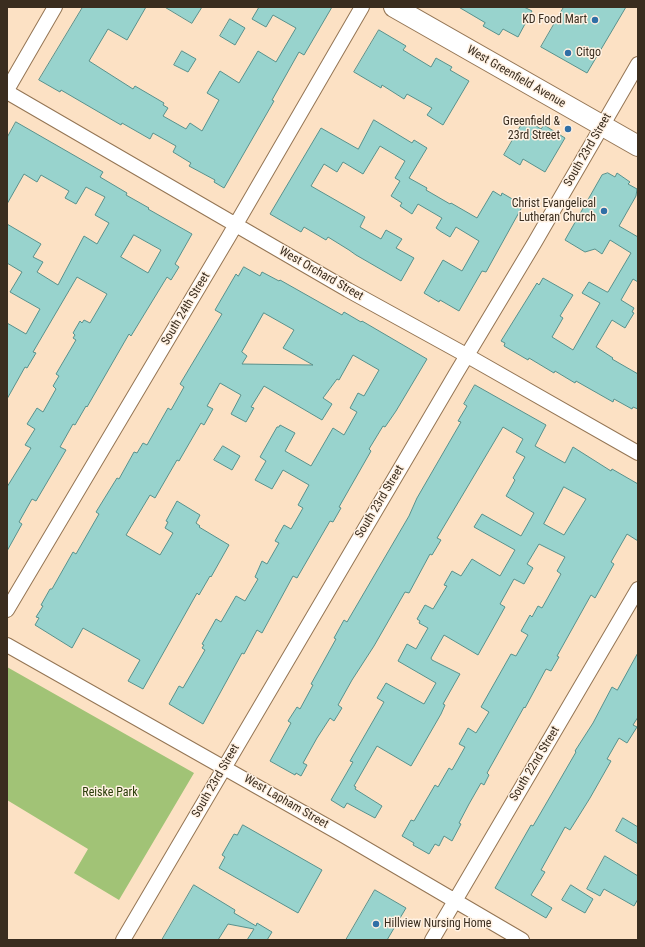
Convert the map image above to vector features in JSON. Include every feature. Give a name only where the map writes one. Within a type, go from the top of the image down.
[{"type":"main road","name":"West Greenfield Avenue","points":[[394,7],[638,146]]},
{"type":"street","points":[[7,91],[55,7]]},
{"type":"street","name":"South 24th Street","points":[[7,610],[362,7]]},
{"type":"street","name":"South 23rd Street","points":[[123,940],[466,355],[535,242],[638,64]]},
{"type":"street","name":"West Orchard Street","points":[[7,91],[348,290],[638,453]]},
{"type":"street","name":"South 22nd Street","points":[[432,940],[638,589]]},
{"type":"street","name":"West Lapham Street","points":[[7,645],[341,834],[522,940]]},
{"type":"green space","name":"Reiske Park","points":[[7,667],[194,773],[119,900],[74,873],[88,849],[7,800]]},
{"type":"building","points":[[83,7],[146,7],[127,40],[108,29],[89,61],[133,89],[135,86],[164,103],[163,105],[168,108],[163,116],[186,129],[190,123],[202,131],[219,100],[207,93],[220,71],[239,83],[258,51],[276,62],[296,28],[273,15],[266,27],[252,19],[259,7],[332,7],[304,55],[299,52],[272,100],[274,101],[224,188],[214,182],[215,180],[189,166],[191,163],[173,152],[176,146],[153,133],[150,139],[122,123],[121,125],[61,90],[60,92],[39,80]]},
{"type":"building","points":[[165,7],[202,7],[192,23]]},
{"type":"building","points":[[459,7],[524,7],[532,11],[518,37],[503,29],[499,35],[483,26],[485,23]]},
{"type":"building","points":[[564,7],[626,7],[587,73],[541,47]]},
{"type":"building","points":[[230,19],[245,28],[235,45],[220,36]]},
{"type":"building","points":[[379,30],[406,46],[403,50],[431,67],[436,58],[452,67],[450,70],[469,81],[443,125],[427,115],[432,108],[407,94],[404,99],[382,85],[381,88],[354,72]]},
{"type":"building","points":[[182,51],[196,59],[188,72],[174,65]]},
{"type":"building","points":[[525,119],[541,129],[544,125],[565,138],[545,172],[523,159],[520,165],[504,155]]},
{"type":"building","points":[[374,120],[412,143],[414,140],[427,148],[409,178],[427,188],[426,190],[477,218],[493,191],[501,196],[502,193],[522,207],[486,272],[482,271],[459,311],[424,293],[443,260],[462,271],[479,241],[456,227],[450,237],[440,231],[436,228],[442,218],[418,204],[412,214],[400,206],[402,203],[391,196],[400,181],[395,178],[405,161],[380,146],[363,174],[343,162],[337,172],[324,164],[311,186],[365,217],[360,227],[381,239],[386,230],[402,239],[396,248],[414,258],[401,281],[328,237],[326,240],[304,227],[301,232],[270,214],[321,128],[358,149]]},
{"type":"building","points":[[16,122],[103,172],[100,177],[127,193],[126,195],[149,208],[148,209],[192,234],[175,264],[179,267],[171,280],[167,277],[131,336],[129,334],[87,407],[86,406],[75,425],[73,424],[60,447],[66,450],[36,501],[32,499],[19,522],[22,524],[7,551],[7,487],[31,448],[25,445],[35,429],[27,424],[37,408],[43,412],[56,389],[53,386],[59,376],[56,374],[76,340],[73,338],[75,335],[73,333],[80,321],[82,323],[84,320],[90,323],[107,294],[77,277],[33,352],[36,353],[27,368],[25,367],[7,399],[7,323],[26,334],[40,309],[10,292],[22,272],[7,263],[7,224],[41,244],[33,257],[43,262],[37,272],[58,285],[84,236],[97,244],[109,223],[95,215],[105,197],[86,187],[76,204],[65,198],[69,191],[41,175],[37,182],[24,174],[7,204],[7,138]],"holes":[[[134,235],[161,250],[148,273],[121,257]]]},
{"type":"building","points":[[608,173],[615,177],[617,173],[630,182],[628,184],[637,189],[636,196],[619,226],[638,237],[638,282],[633,279],[621,300],[634,308],[632,312],[634,313],[625,328],[612,320],[596,347],[613,358],[612,359],[638,374],[638,409],[633,407],[632,409],[614,399],[613,402],[576,381],[575,383],[555,371],[554,373],[529,358],[528,360],[504,346],[505,343],[501,341],[537,283],[539,285],[543,278],[573,295],[560,316],[563,318],[552,337],[573,350],[600,303],[582,293],[589,282],[608,292],[631,253],[610,240],[602,254],[595,249],[585,252],[565,240],[602,175]]},
{"type":"building","points":[[244,267],[260,276],[262,272],[279,281],[280,280],[342,315],[344,312],[361,322],[362,321],[427,359],[396,411],[385,427],[383,426],[369,449],[371,451],[339,507],[341,508],[333,522],[330,521],[297,578],[293,576],[262,633],[257,630],[244,654],[242,653],[203,724],[169,704],[179,686],[183,688],[205,650],[202,648],[204,645],[202,644],[216,619],[221,622],[236,596],[245,601],[258,579],[255,577],[262,561],[267,564],[279,543],[275,541],[284,525],[291,529],[303,508],[298,505],[309,485],[283,470],[272,489],[255,480],[266,461],[260,457],[277,427],[280,425],[295,433],[285,451],[311,466],[333,428],[344,435],[357,412],[350,408],[358,393],[364,396],[379,370],[353,355],[339,380],[337,379],[323,398],[332,404],[322,420],[264,386],[251,407],[254,408],[246,422],[231,414],[241,395],[220,383],[207,406],[213,409],[204,425],[201,423],[155,498],[150,495],[126,535],[160,555],[173,533],[165,528],[168,522],[166,521],[177,501],[200,515],[196,523],[200,526],[199,527],[229,545],[199,595],[197,593],[143,689],[128,681],[140,660],[83,628],[72,648],[35,625],[39,618],[36,617],[43,606],[41,605],[73,552],[76,554],[99,514],[96,512],[117,478],[119,479],[134,452],[137,453],[143,443],[147,445],[168,408],[171,410],[184,387],[180,384],[222,314],[215,310],[236,274],[238,276]],"holes":[[[264,313],[294,330],[283,348],[313,365],[242,364],[247,356],[242,352]]]},
{"type":"building","points":[[475,385],[546,425],[535,446],[565,463],[573,447],[611,471],[612,469],[638,484],[638,541],[627,534],[611,562],[614,564],[595,598],[591,595],[557,656],[559,657],[551,671],[546,669],[487,773],[489,775],[484,785],[481,783],[469,804],[452,841],[444,836],[439,846],[435,844],[429,854],[413,845],[414,843],[402,836],[411,820],[414,821],[435,785],[438,787],[449,768],[452,770],[465,747],[459,744],[468,728],[476,733],[489,712],[481,707],[511,654],[516,656],[528,635],[521,631],[530,615],[532,617],[538,606],[542,608],[561,574],[557,571],[565,557],[539,544],[527,564],[533,568],[524,584],[514,579],[500,604],[505,607],[478,655],[444,635],[431,658],[432,660],[460,674],[443,704],[445,705],[441,714],[411,766],[377,746],[354,786],[356,787],[355,789],[382,806],[375,818],[347,803],[344,808],[331,800],[353,762],[350,761],[384,702],[377,698],[386,683],[424,704],[436,683],[398,661],[407,644],[416,649],[428,628],[419,623],[420,621],[417,619],[425,605],[433,609],[447,586],[444,585],[452,571],[461,576],[472,559],[500,576],[515,550],[474,527],[482,514],[521,536],[534,513],[506,496],[515,480],[513,478],[525,457],[516,452],[523,439],[503,427],[437,538],[441,540],[432,555],[430,554],[409,593],[405,592],[374,646],[352,680],[338,705],[342,708],[334,721],[330,718],[317,738],[303,763],[307,765],[301,776],[296,773],[295,775],[270,761],[291,723],[288,721],[297,707],[300,709],[313,685],[311,684],[336,639],[334,638],[344,620],[347,622],[409,516],[417,498],[461,422],[458,421],[467,406],[464,404]],"holes":[[[564,487],[586,499],[564,535],[544,524]]]},
{"type":"building","points":[[223,446],[240,456],[232,470],[214,460]]},
{"type":"building","points":[[638,653],[638,717],[633,725],[637,727],[627,743],[619,738],[607,759],[611,761],[590,798],[570,830],[565,827],[541,870],[545,872],[531,895],[552,908],[546,918],[495,888],[531,825],[533,826],[576,752],[575,751],[593,723],[612,687],[617,690]]},
{"type":"building","points":[[623,818],[638,827],[638,844],[616,831]]},
{"type":"building","points":[[243,825],[322,870],[298,913],[219,868],[225,857],[222,855],[234,834],[237,835]]},
{"type":"building","points":[[605,856],[638,876],[638,899],[634,906],[604,889],[600,896],[587,889]]},
{"type":"building","points":[[194,885],[235,910],[234,913],[256,926],[257,923],[272,932],[267,940],[247,940],[254,929],[228,924],[218,940],[162,940]]},
{"type":"building","points":[[571,885],[593,899],[585,913],[562,900]]},
{"type":"building","name":"Hillview Nursing Home","points":[[375,890],[406,908],[387,940],[346,940]]},
{"type":"place","name":"KD Food Mart","points":[[595,20]]},
{"type":"place","name":"Citgo","points":[[568,53]]},
{"type":"place","name":"Greenfield & 23rd Street","points":[[568,129]]},
{"type":"place","name":"Christ Evangelical Lutheran Church","points":[[604,211]]},
{"type":"place","name":"Hillview Nursing Home","points":[[376,924]]}]
